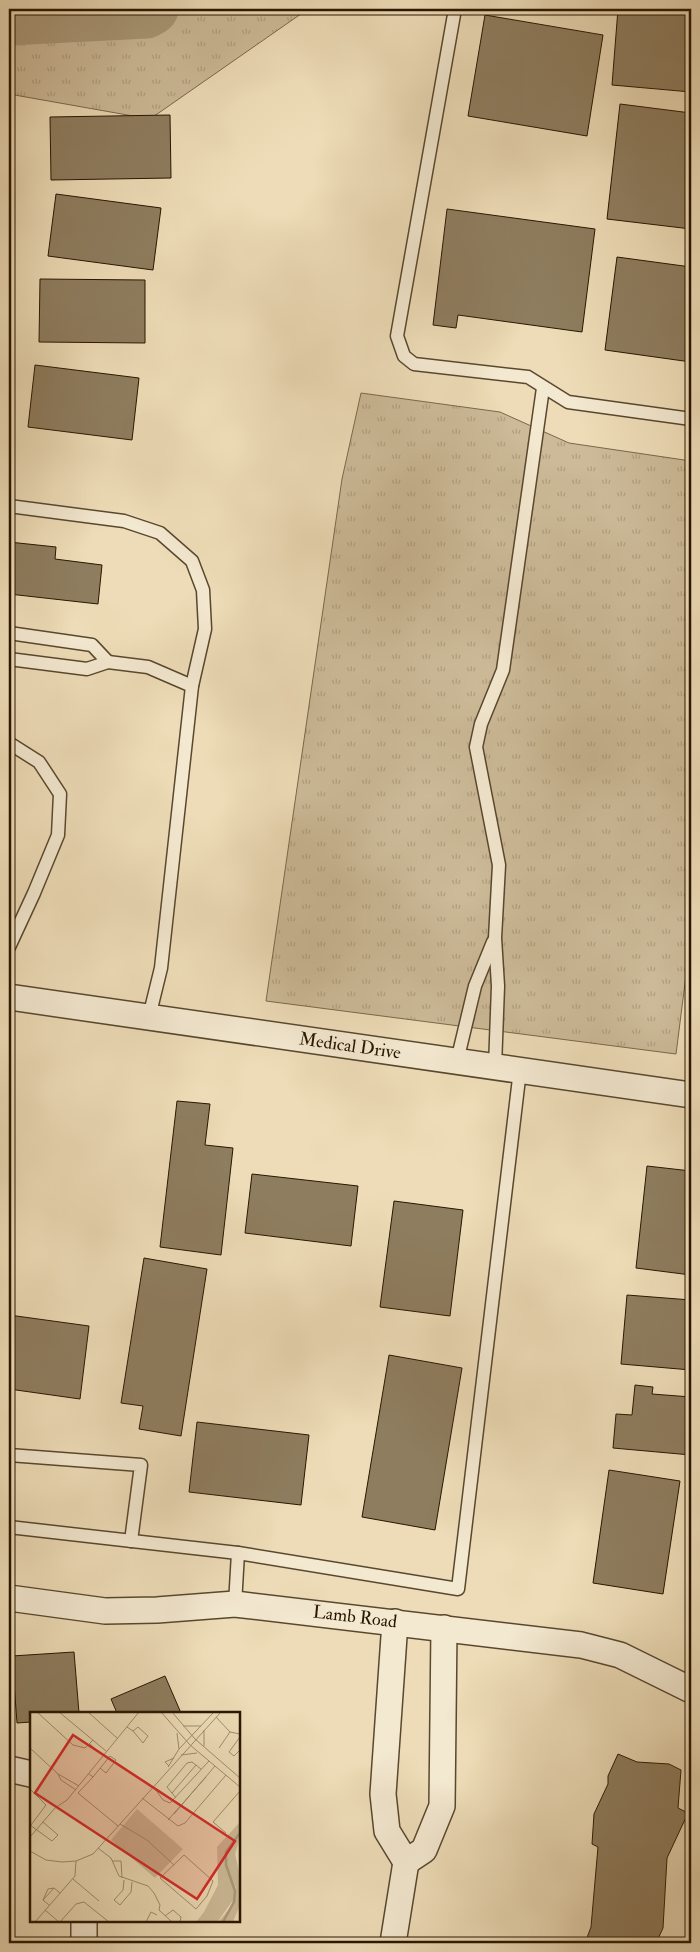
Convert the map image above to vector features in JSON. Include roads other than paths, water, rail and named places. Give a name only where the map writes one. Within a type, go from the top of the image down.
[{"type":"street","name":"Medical Drive","points":[[9,997],[691,1095]]},
{"type":"street","name":"Lamb Road","points":[[9,1598],[105,1611],[157,1610],[235,1604],[581,1646],[620,1656],[691,1690]]},
{"type":"street","points":[[393,1943],[406,1862],[387,1831],[383,1794],[395,1622]]},
{"type":"street","points":[[406,1862],[424,1850],[442,1806],[444,1628]]},
{"type":"street","points":[[9,1769],[30,1774]]},
{"type":"street","points":[[84,1922],[84,1943]]},
{"type":"lane","points":[[455,9],[397,336],[404,356],[414,364],[528,377],[568,402],[691,419]]},
{"type":"lane","points":[[495,1067],[498,986],[495,938],[499,865],[476,747],[481,724],[503,670],[543,388]]},
{"type":"lane","points":[[9,506],[124,521],[160,534],[192,561],[203,590],[204,629],[192,686],[161,968],[149,1017]]},
{"type":"lane","points":[[9,633],[92,645],[108,662]]},
{"type":"lane","points":[[9,659],[87,669],[108,662],[148,667],[192,686]]},
{"type":"lane","points":[[9,744],[39,762],[60,794],[58,835],[9,947]]},
{"type":"lane","points":[[457,1061],[476,986],[495,938]]},
{"type":"lane","points":[[9,1527],[238,1553],[458,1590],[520,1070]]},
{"type":"lane","points":[[9,1455],[141,1465],[131,1540]]},
{"type":"lane","points":[[235,1604],[238,1553]]},
{"type":"waterway","points":[[9,20],[146,13],[153,9]]}]
